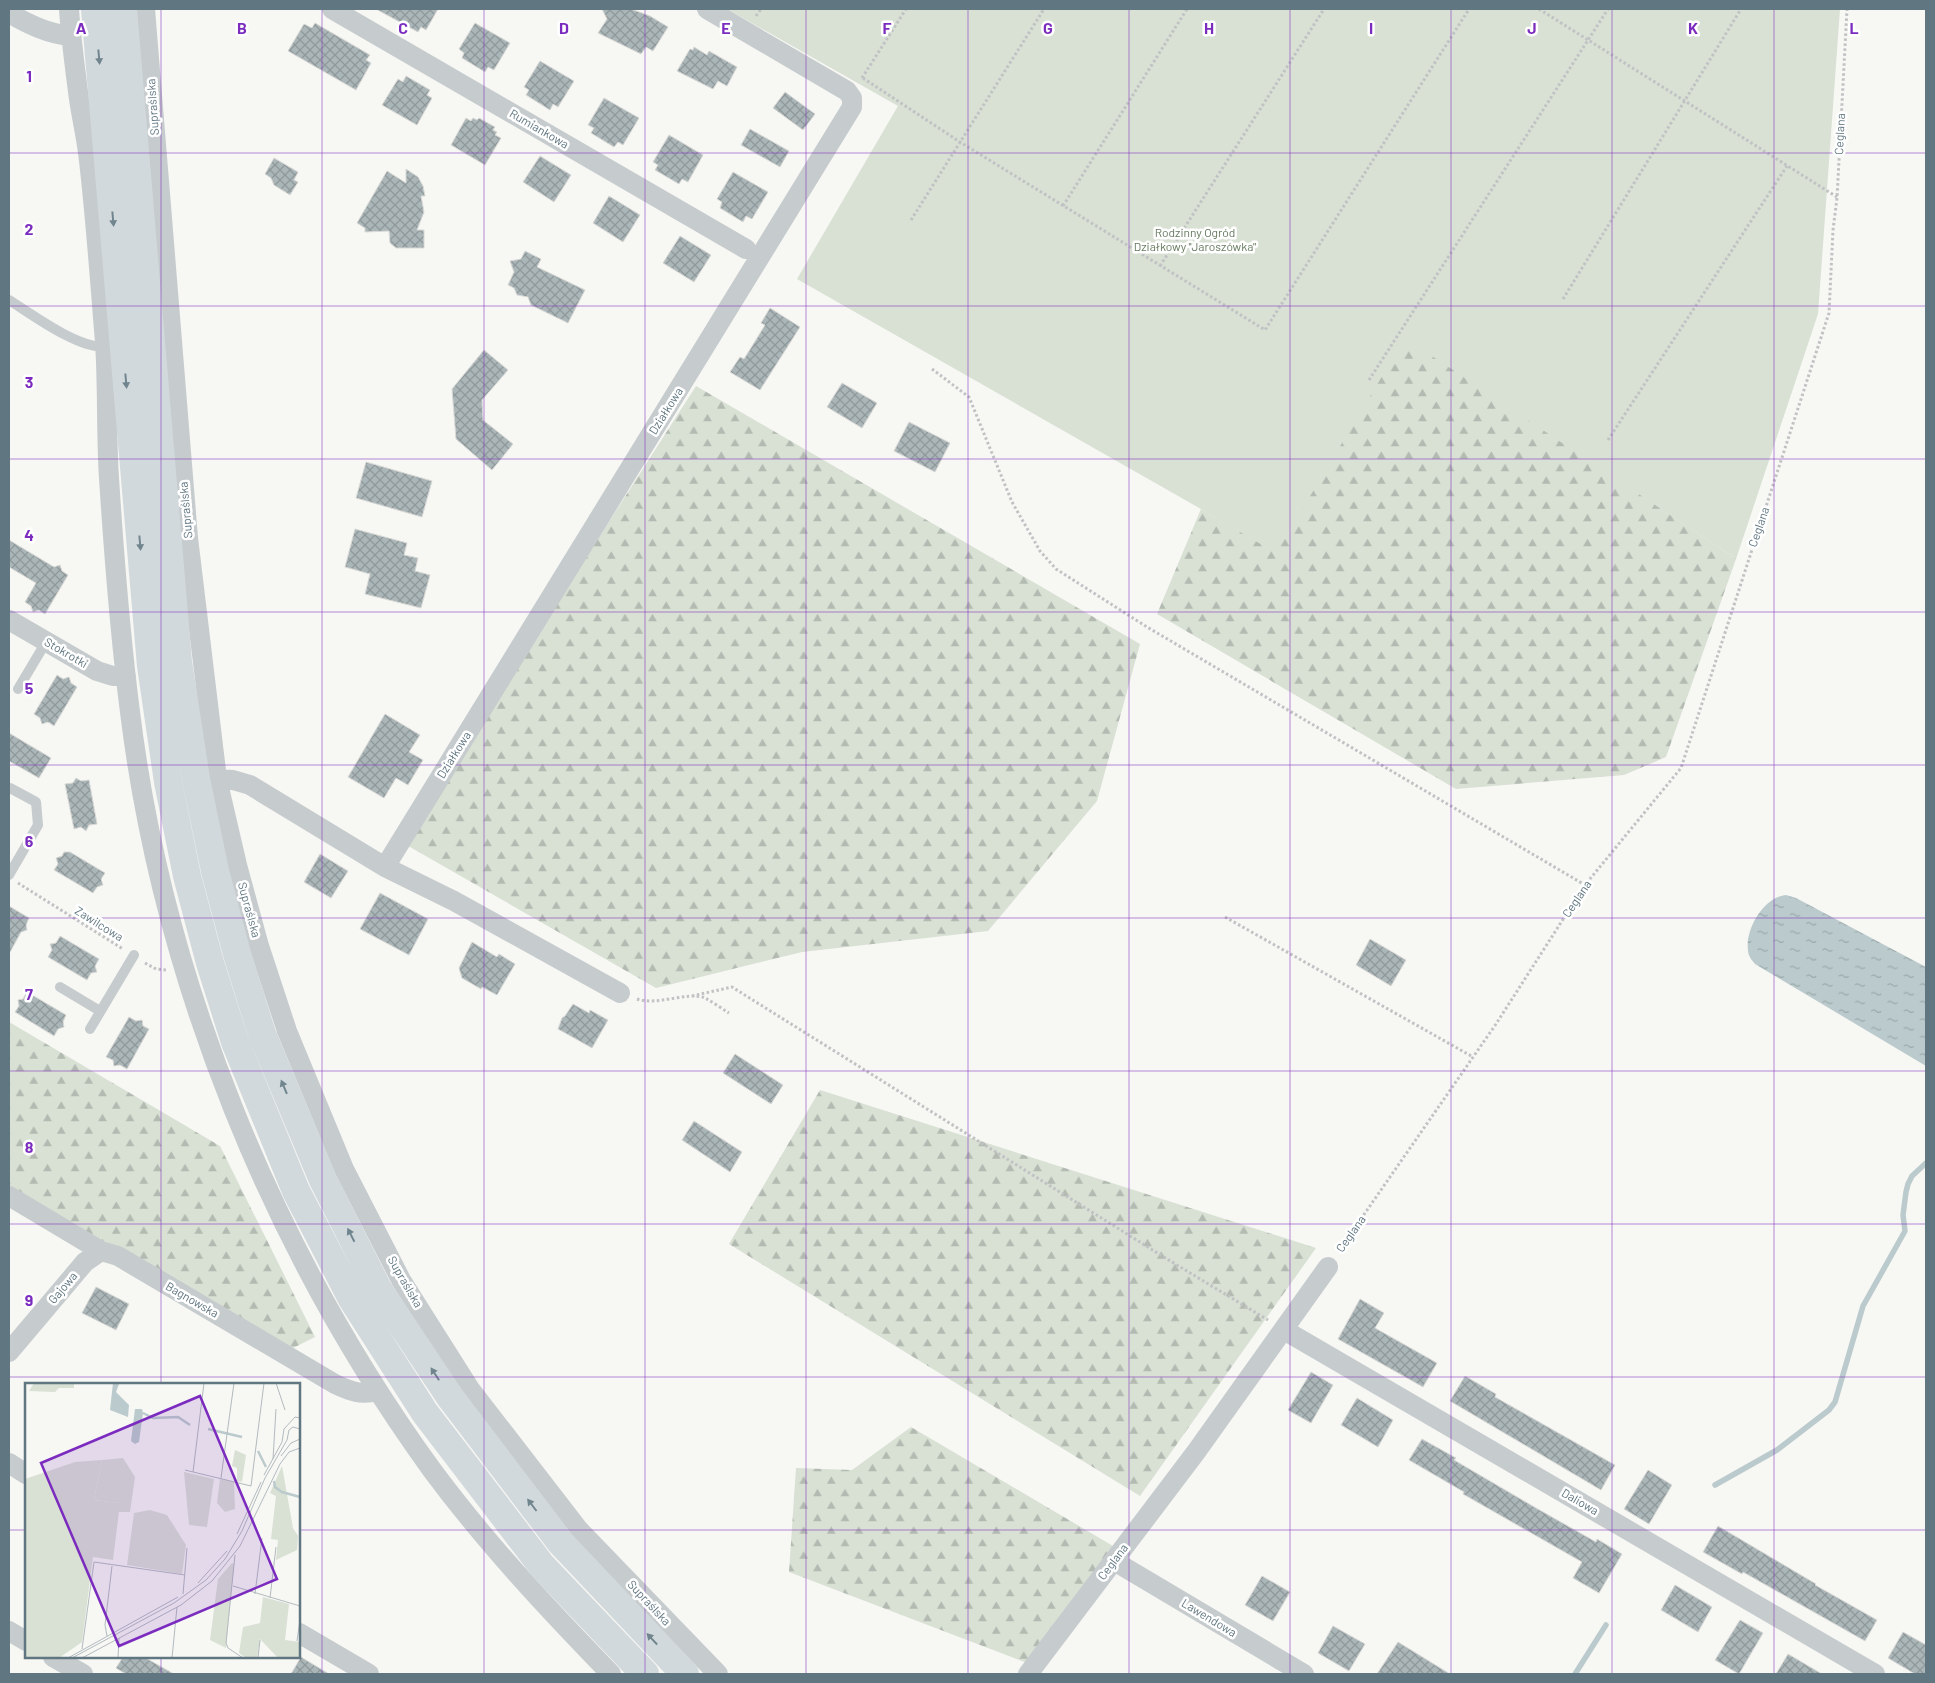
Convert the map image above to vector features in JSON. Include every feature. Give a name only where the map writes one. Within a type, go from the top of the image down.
[{"type":"main road","points":[[95,9],[151,666],[168,782],[188,876],[210,963],[235,1042],[305,1208],[352,1299],[425,1413],[542,1566],[645,1674]]},
{"type":"main road","points":[[123,9],[178,662],[196,779],[215,870],[237,954],[262,1034],[323,1180],[378,1289],[450,1397],[561,1543],[685,1674]]},
{"type":"street","points":[[69,9],[71,36],[89,160],[105,347],[109,474],[130,714],[147,816],[163,890],[185,970],[225,1087],[271,1195],[327,1307],[378,1391],[434,1472],[522,1581],[611,1674]]},
{"type":"street","name":"Supraślska","points":[[145,9],[188,538],[217,779],[257,937],[287,1031],[344,1169],[402,1280],[470,1389],[580,1530],[718,1674]]},
{"type":"street","name":"Rumiankowa","points":[[332,9],[746,249]]},
{"type":"street","name":"Działkowa","points":[[385,867],[852,107],[852,98],[847,91],[707,9]]},
{"type":"street","points":[[9,13],[31,26],[60,35],[71,36]]},
{"type":"street","name":"Stokrotki","points":[[9,620],[98,671],[113,676],[126,676]]},
{"type":"street","points":[[217,779],[233,780],[250,785],[385,867],[454,901],[620,993]]},
{"type":"street","name":"Bagnowska","points":[[9,1196],[101,1251],[118,1256],[335,1384],[351,1392],[366,1394],[378,1391]]},
{"type":"street","name":"Gajowa","points":[[9,1352],[85,1262],[101,1251]]},
{"type":"street","name":"Ceglana","points":[[1028,1674],[1196,1452],[1328,1267]]},
{"type":"street","name":"Daliowa","points":[[1284,1330],[1875,1674]]},
{"type":"street","points":[[9,1463],[25,1473]]},
{"type":"street","name":"Lawendowa","points":[[1114,1561],[1304,1674]]},
{"type":"street","points":[[9,1631],[25,1640]]},
{"type":"street","points":[[300,1634],[368,1674]]},
{"type":"street","points":[[55,1658],[83,1674]]},
{"type":"lane","points":[[9,300],[58,331],[93,347],[105,347]]},
{"type":"lane","points":[[18,689],[46,642]]},
{"type":"lane","points":[[9,875],[38,825],[36,802],[10,788]]},
{"type":"lane","points":[[90,1029],[134,955]]},
{"type":"lane","points":[[60,987],[100,1011]]},
{"type":"path","points":[[756,17],[761,9]]},
{"type":"path","points":[[863,78],[906,9]]},
{"type":"path","points":[[912,220],[1044,9]]},
{"type":"path","points":[[1063,206],[1188,9]]},
{"type":"path","points":[[1160,266],[1324,9]]},
{"type":"path","points":[[854,73],[960,142],[1265,330],[1469,9]]},
{"type":"path","points":[[1539,9],[1837,198]]},
{"type":"path","points":[[1368,380],[1608,9]]},
{"type":"path","points":[[1563,299],[1741,9]]},
{"type":"path","name":"Ceglana","points":[[1328,1267],[1473,1057],[1585,885],[1681,768],[1829,313],[1847,9]]},
{"type":"path","points":[[749,13],[764,22]]},
{"type":"path","points":[[1608,440],[1787,166]]},
{"type":"path","points":[[932,369],[970,397],[1012,502],[1040,551],[1056,569],[1155,632],[1585,885]]},
{"type":"path","name":"Zawilcowa","points":[[17,883],[156,969],[185,970]]},
{"type":"path","points":[[1225,917],[1473,1057]]},
{"type":"path","points":[[620,993],[641,1000],[662,1001],[732,987],[1158,1254],[1284,1330]]},
{"type":"path","points":[[692,996],[704,998],[729,1013]]},
{"type":"green space","name":"Rodzinny Ogród Działkowy \"Jaroszówka\"","points":[[727,9],[1840,9],[1818,314],[1736,559],[1405,339],[1276,554],[1201,509],[797,279],[898,106]]},
{"type":"green space","points":[[1405,338],[1736,559],[1666,757],[1624,775],[1456,789],[1157,614],[1201,509],[1276,553]]},
{"type":"green space","points":[[696,386],[1140,644],[1097,801],[988,931],[802,952],[656,988],[403,843]]},
{"type":"green space","points":[[9,1022],[220,1146],[315,1337],[293,1348],[9,1188]]},
{"type":"green space","points":[[820,1090],[1316,1248],[1140,1496],[729,1244]]},
{"type":"green space","points":[[911,1427],[1113,1546],[1027,1663],[789,1572],[796,1468],[852,1470]]},
{"type":"water","points":[[1786,895],[1796,898],[1926,967],[1926,1066],[1755,964],[1749,956],[1748,950],[1748,942],[1753,924],[1770,901]]},
{"type":"building","points":[[376,9],[438,9],[426,30],[421,27],[418,32]]},
{"type":"building","points":[[602,9],[631,9],[650,16],[668,27],[653,51],[646,47],[641,54],[598,33],[607,19]]},
{"type":"building","points":[[315,23],[370,55],[366,60],[371,63],[356,90],[288,51],[304,24],[312,28]]},
{"type":"building","points":[[475,23],[510,43],[494,70],[488,67],[485,72],[462,58],[464,53],[459,49]]},
{"type":"building","points":[[694,47],[707,55],[709,51],[737,67],[727,86],[718,81],[713,89],[677,71],[690,49],[693,50]]},
{"type":"building","points":[[540,61],[574,81],[558,107],[553,104],[550,110],[526,95],[529,90],[524,87]]},
{"type":"building","points":[[406,76],[430,90],[427,95],[432,98],[417,125],[382,105],[398,79],[403,82]]},
{"type":"building","points":[[785,92],[815,114],[803,130],[773,108]]},
{"type":"building","points":[[604,98],[639,118],[623,145],[618,142],[614,147],[591,133],[594,128],[588,125]]},
{"type":"building","points":[[466,118],[471,121],[473,118],[477,120],[479,118],[495,127],[493,130],[497,132],[495,135],[501,138],[485,165],[451,145]]},
{"type":"building","points":[[750,129],[789,151],[780,167],[741,145]]},
{"type":"building","points":[[669,135],[703,155],[688,182],[682,179],[679,184],[655,170],[658,165],[653,162]]},
{"type":"building","points":[[540,156],[571,175],[554,202],[523,182]]},
{"type":"building","points":[[274,158],[298,172],[294,180],[298,182],[290,195],[274,185],[271,178],[265,174]]},
{"type":"building","points":[[406,169],[418,177],[423,186],[425,196],[421,196],[424,212],[417,230],[424,230],[424,248],[396,248],[390,243],[389,231],[365,232],[365,228],[357,223],[387,171],[406,183]]},
{"type":"building","points":[[733,172],[768,192],[752,219],[746,216],[743,222],[720,208],[722,202],[717,199]]},
{"type":"building","points":[[609,196],[640,215],[623,242],[593,223]]},
{"type":"building","points":[[680,236],[711,255],[694,282],[663,263]]},
{"type":"building","points":[[525,251],[541,259],[537,267],[585,290],[568,323],[531,305],[528,297],[517,295],[514,288],[508,285],[514,272],[510,261],[521,259]]},
{"type":"building","points":[[770,308],[800,327],[760,390],[730,372],[740,357],[744,359],[765,325],[761,323]]},
{"type":"building","points":[[484,350],[508,370],[482,400],[483,420],[513,444],[492,470],[456,439],[452,389]]},
{"type":"building","points":[[842,383],[877,403],[862,428],[827,407]]},
{"type":"building","points":[[909,422],[950,443],[935,472],[894,451]]},
{"type":"building","points":[[366,462],[432,481],[422,517],[356,498]]},
{"type":"building","points":[[355,529],[407,543],[404,555],[418,558],[415,571],[430,575],[421,608],[365,594],[370,574],[345,567]]},
{"type":"building","points":[[9,540],[54,567],[60,565],[62,571],[68,575],[45,614],[39,610],[33,612],[31,606],[25,602],[36,583],[9,567]]},
{"type":"building","points":[[57,675],[63,679],[69,677],[71,683],[77,687],[54,726],[48,722],[42,724],[40,718],[34,714]]},
{"type":"building","points":[[385,714],[420,735],[409,752],[423,760],[408,785],[396,778],[384,798],[348,777]]},
{"type":"building","points":[[9,733],[51,758],[39,778],[9,761]]},
{"type":"building","points":[[76,778],[81,781],[89,780],[97,824],[89,825],[86,831],[81,827],[74,829],[65,784],[73,783]]},
{"type":"building","points":[[64,852],[70,852],[105,873],[101,879],[103,885],[97,887],[93,893],[54,870],[58,864],[56,858],[62,856]]},
{"type":"building","points":[[320,854],[348,871],[331,898],[304,882]]},
{"type":"building","points":[[380,893],[428,919],[409,955],[360,929]]},
{"type":"building","points":[[9,906],[29,918],[26,925],[27,930],[21,932],[9,954]]},
{"type":"building","points":[[60,936],[99,959],[95,966],[97,972],[91,973],[87,980],[48,957],[52,950],[50,944],[56,943]]},
{"type":"building","points":[[1370,939],[1406,960],[1391,986],[1356,965]]},
{"type":"building","points":[[472,942],[497,957],[499,954],[515,964],[497,995],[482,987],[481,989],[462,978],[459,968]]},
{"type":"building","points":[[27,992],[66,1015],[63,1022],[64,1027],[58,1029],[54,1036],[15,1012],[19,1006],[18,1000],[23,999]]},
{"type":"building","points":[[573,1004],[589,1013],[590,1010],[608,1020],[592,1048],[558,1029],[562,1018]]},
{"type":"building","points":[[129,1017],[136,1021],[142,1020],[143,1026],[149,1029],[127,1069],[120,1065],[114,1066],[113,1060],[106,1057]]},
{"type":"building","points":[[735,1054],[783,1085],[771,1104],[723,1073]]},
{"type":"building","points":[[694,1121],[742,1152],[730,1172],[682,1140]]},
{"type":"building","points":[[96,1287],[129,1304],[116,1330],[82,1313]]},
{"type":"building","points":[[1360,1299],[1384,1313],[1375,1328],[1437,1363],[1423,1387],[1338,1339]]},
{"type":"building","points":[[1311,1372],[1333,1385],[1311,1423],[1288,1410]]},
{"type":"building","points":[[1465,1376],[1496,1394],[1495,1397],[1615,1465],[1601,1490],[1450,1401]]},
{"type":"building","points":[[1357,1398],[1393,1420],[1378,1447],[1341,1425]]},
{"type":"building","points":[[1422,1439],[1536,1508],[1596,1542],[1597,1539],[1622,1554],[1599,1593],[1573,1578],[1582,1562],[1463,1494],[1464,1492],[1409,1460]]},
{"type":"building","points":[[1648,1470],[1672,1485],[1649,1524],[1624,1509]]},
{"type":"building","points":[[1718,1526],[1877,1620],[1865,1641],[1743,1572],[1742,1574],[1703,1552]]},
{"type":"building","points":[[1262,1576],[1290,1592],[1273,1621],[1245,1605]]},
{"type":"building","points":[[1675,1585],[1712,1607],[1698,1632],[1661,1610]]},
{"type":"building","points":[[1740,1620],[1763,1633],[1739,1674],[1715,1660]]},
{"type":"building","points":[[1333,1626],[1365,1644],[1349,1671],[1318,1653]]},
{"type":"building","points":[[1903,1632],[1926,1645],[1926,1674],[1915,1674],[1888,1658]]},
{"type":"building","points":[[1398,1642],[1450,1674],[1377,1674]]},
{"type":"building","points":[[1788,1654],[1822,1674],[1776,1674]]},
{"type":"building","points":[[301,1657],[329,1674],[291,1674]]},
{"type":"building","points":[[122,1658],[146,1658],[174,1674],[126,1674],[116,1668]]},
{"type":"waterway","points":[[1715,1485],[1777,1450],[1829,1410],[1835,1402],[1863,1306],[1905,1231],[1903,1215],[1908,1184],[1912,1176],[1926,1163]]},
{"type":"waterway","points":[[1575,1674],[1606,1625]]}]
